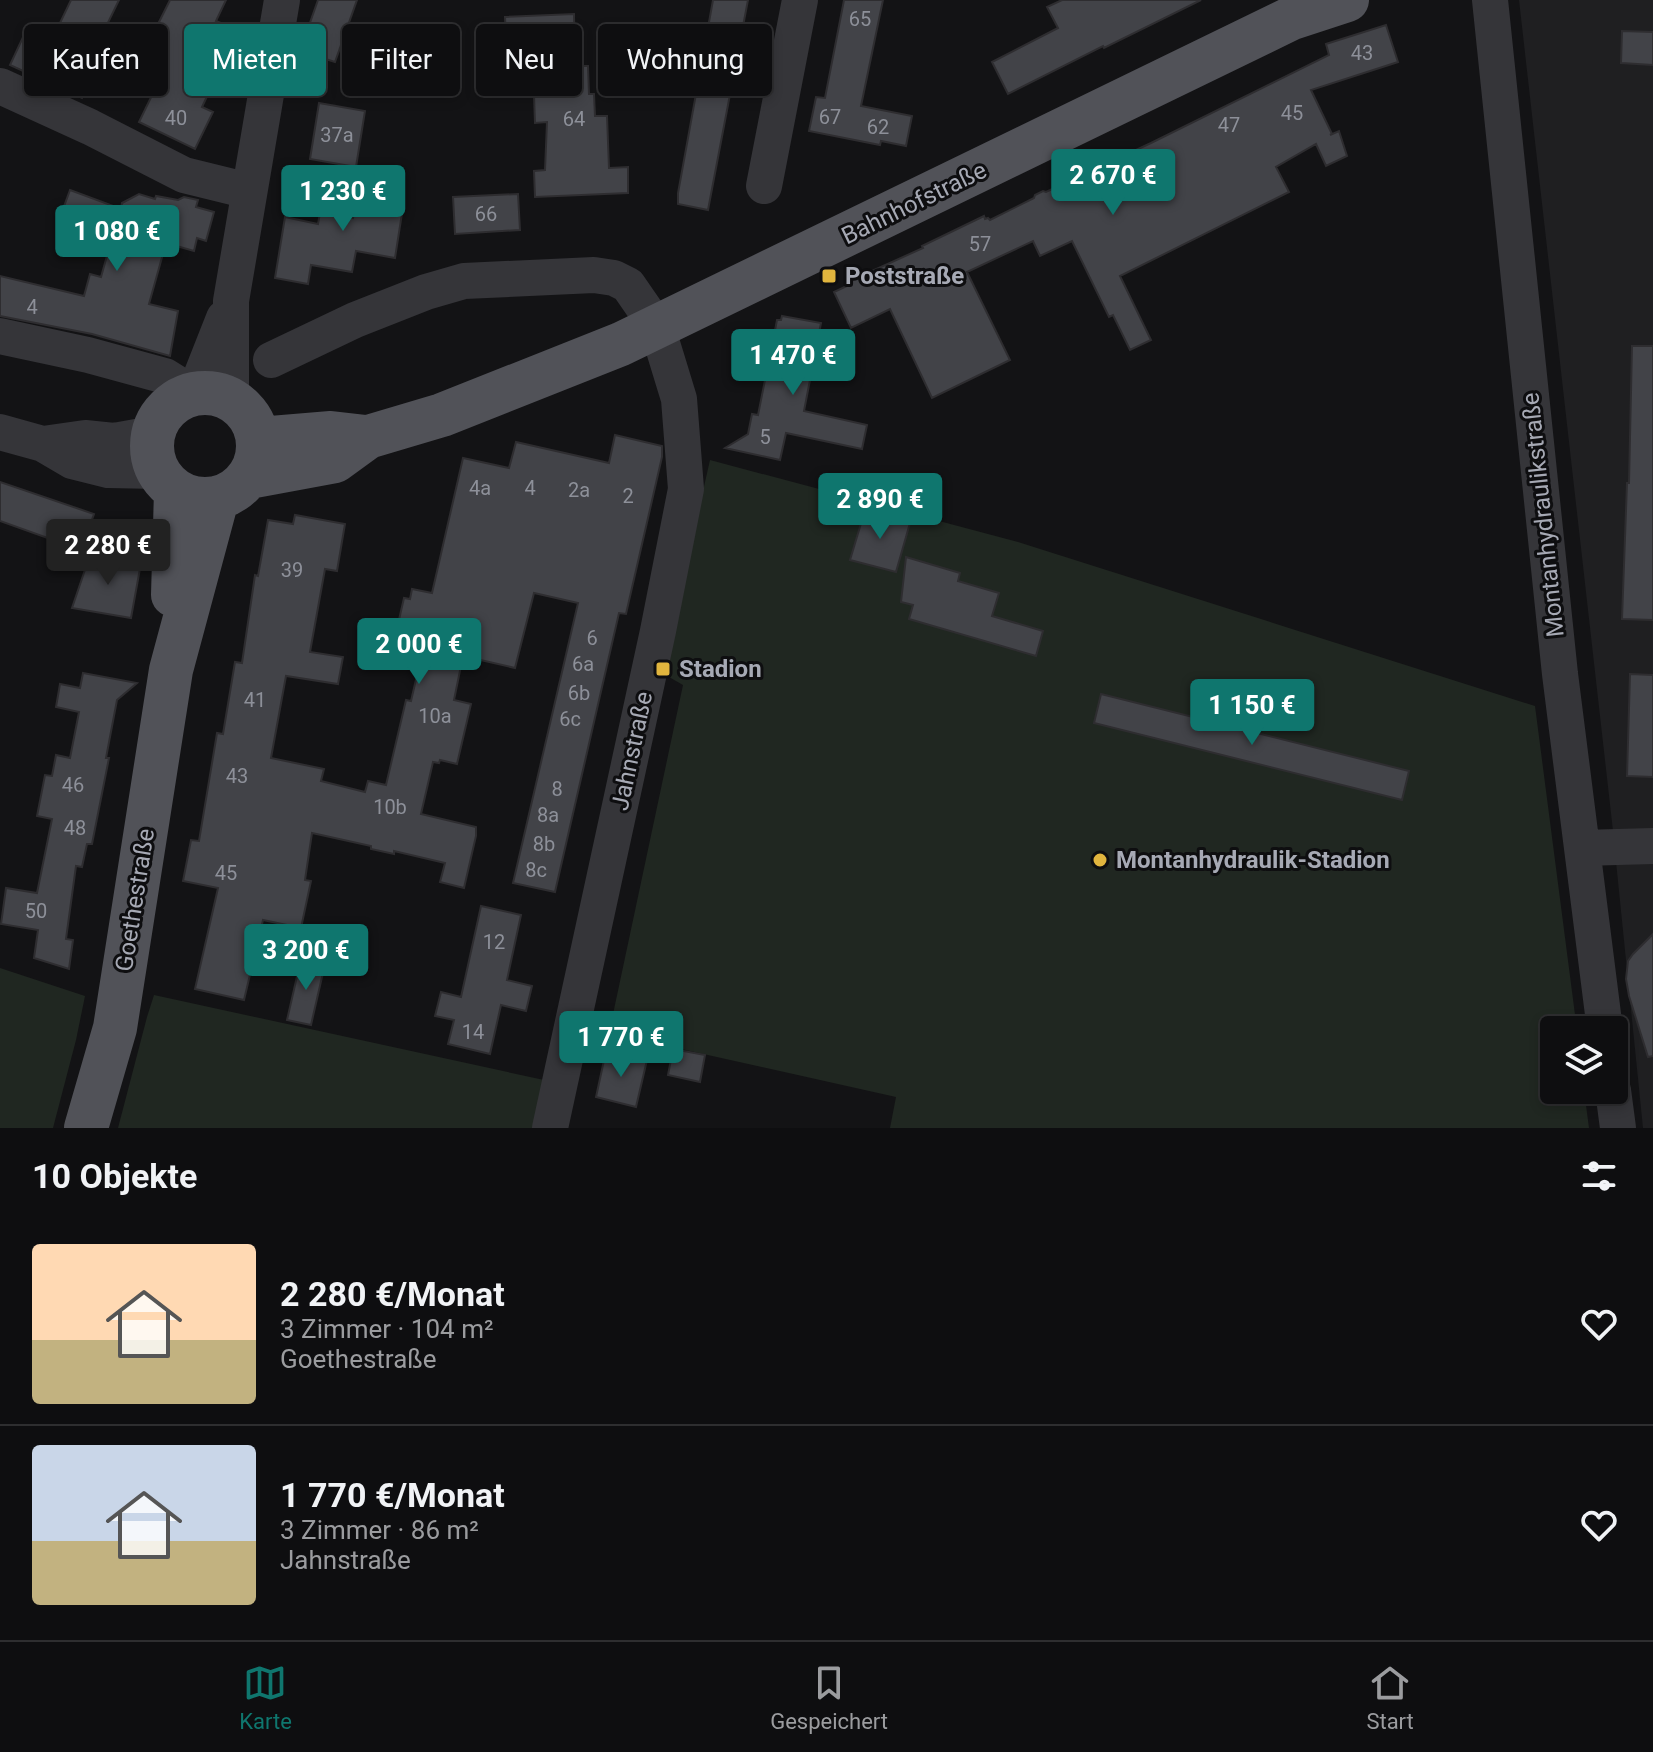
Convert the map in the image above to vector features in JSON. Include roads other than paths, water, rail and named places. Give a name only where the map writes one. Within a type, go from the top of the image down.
[{"type":"main road","name":"Bahnhofstraße","points":[[202,469],[335,461],[368,437],[442,415],[535,380],[657,327],[1292,18],[1347,0]]},
{"type":"main road","points":[[213,396],[244,409],[254,423],[202,469],[161,415],[176,401],[213,396]]},
{"type":"main road","name":"Goethestraße","points":[[86,1128],[115,1028],[202,469]]},
{"type":"street","points":[[0,336],[165,376],[213,396],[282,0]]},
{"type":"street","points":[[764,186],[800,0]]},
{"type":"street","name":"Montanhydraulikstraße","points":[[1490,0],[1560,674],[1603,1016]]},
{"type":"street","points":[[0,86],[184,175],[249,191]]},
{"type":"street","points":[[271,360],[355,320],[426,292],[464,281],[594,275],[614,278],[628,285],[657,327]]},
{"type":"street","name":"Jahnstraße","points":[[550,1128],[686,489],[679,399],[657,327]]},
{"type":"street","points":[[0,432],[43,444],[85,438],[114,441],[202,469]]},
{"type":"street","points":[[1582,848],[1653,846]]},
{"type":"street","points":[[1615,1104],[1618,1128]]},
{"type":"place","name":"Poststraße","points":[[829,276]]},
{"type":"place","name":"Stadion","points":[[663,669]]},
{"type":"place","name":"Montanhydraulik-Stadion","points":[[1100,860]]}]
